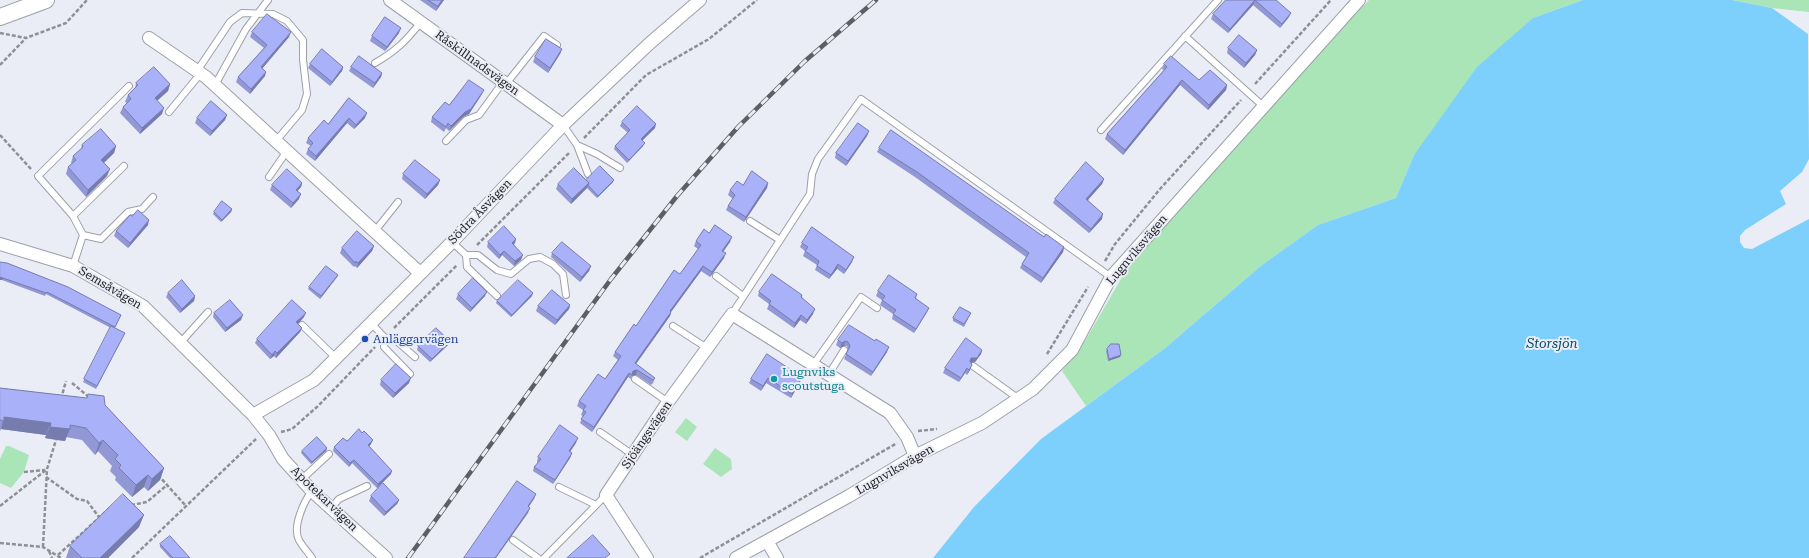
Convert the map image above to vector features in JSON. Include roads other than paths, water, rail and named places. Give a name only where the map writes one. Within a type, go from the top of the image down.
[{"type":"main road","points":[[0,17],[46,0]]},
{"type":"street","name":"Råskillnadsvägen","points":[[390,0],[563,125]]},
{"type":"street","name":"Södra Åsvägen","points":[[253,415],[314,380],[452,242],[563,125],[650,43],[700,0]]},
{"type":"street","name":"Lugnviksvägen","points":[[736,558],[849,496],[915,456],[982,423],[1033,390],[1072,350],[1111,277],[1359,0]]},
{"type":"street","points":[[149,38],[199,72],[215,85],[420,274]]},
{"type":"street","name":"Semsåvägen","points":[[0,244],[73,266],[143,306],[253,415]]},
{"type":"street","points":[[732,314],[890,413],[907,437],[915,456]]},
{"type":"street","name":"Sjöängsvägen","points":[[606,495],[668,402],[732,314]]},
{"type":"street","name":"Apotekarvägen","points":[[253,415],[269,435],[283,459],[312,491],[386,558]]},
{"type":"street","points":[[606,495],[647,558]]},
{"type":"street","points":[[767,541],[777,558]]},
{"type":"lane","points":[[215,85],[246,29],[268,0]]},
{"type":"lane","points":[[1101,130],[1218,0]]},
{"type":"lane","points":[[169,112],[199,72],[230,22],[242,13],[273,14],[287,21],[303,40],[303,60],[307,94],[302,110],[276,141]]},
{"type":"lane","points":[[375,62],[396,50],[421,22]]},
{"type":"lane","points":[[446,141],[466,120],[479,116],[504,83],[544,36],[557,45]]},
{"type":"lane","points":[[1186,36],[1263,106]]},
{"type":"lane","points":[[73,266],[82,235],[73,216],[38,176],[129,86]]},
{"type":"lane","points":[[732,314],[810,194],[812,174],[818,159],[861,99],[1111,277]]},
{"type":"lane","points":[[563,125],[577,145],[588,174]]},
{"type":"lane","points":[[577,145],[597,154],[620,168]]},
{"type":"lane","points":[[269,177],[287,151]]},
{"type":"lane","points":[[73,216],[124,166]]},
{"type":"lane","points":[[82,235],[101,239],[128,212],[142,209],[152,197]]},
{"type":"lane","points":[[375,231],[398,202]]},
{"type":"lane","points":[[750,221],[780,240]]},
{"type":"lane","points":[[452,242],[466,256],[467,267],[497,296]]},
{"type":"lane","points":[[466,256],[478,255],[497,270],[511,274],[530,259],[540,257],[553,264],[564,274],[566,295]]},
{"type":"lane","points":[[716,276],[743,296]]},
{"type":"lane","points":[[813,365],[862,297],[877,308]]},
{"type":"lane","points":[[181,342],[208,312]]},
{"type":"lane","points":[[370,323],[385,338]]},
{"type":"lane","points":[[302,325],[336,358]]},
{"type":"lane","points":[[673,326],[707,348]]},
{"type":"lane","points":[[385,338],[392,337],[415,357]]},
{"type":"lane","points":[[385,338],[384,347],[410,374]]},
{"type":"lane","points":[[828,374],[844,350]]},
{"type":"lane","points":[[973,366],[1019,399]]},
{"type":"lane","points":[[635,379],[668,402]]},
{"type":"lane","points":[[600,432],[633,455]]},
{"type":"lane","points":[[302,479],[329,454]]},
{"type":"lane","points":[[331,508],[340,499],[367,486]]},
{"type":"lane","points":[[559,487],[596,505]]},
{"type":"lane","points":[[312,491],[305,500],[297,532],[299,540],[312,558]]},
{"type":"lane","points":[[544,558],[606,495]]},
{"type":"lane","points":[[513,540],[538,558]]},
{"type":"water","name":"Storsjön","points":[[1583,0],[1732,0],[1772,8],[1808,34],[1809,159],[1802,172],[1780,191],[1786,204],[1745,230],[1740,236],[1740,242],[1744,248],[1752,249],[1809,219],[1809,558],[933,558],[974,507],[1041,439],[1164,349],[1262,265],[1318,225],[1396,198],[1414,155],[1477,67],[1533,18]]},
{"type":"railway","points":[[408,558],[611,279],[677,196],[738,127],[805,61],[876,0]]},
{"type":"place","name":"Anläggarvägen","points":[[365,339]]},
{"type":"place","name":"Lugnviks scoutstuga","points":[[774,379]]}]
